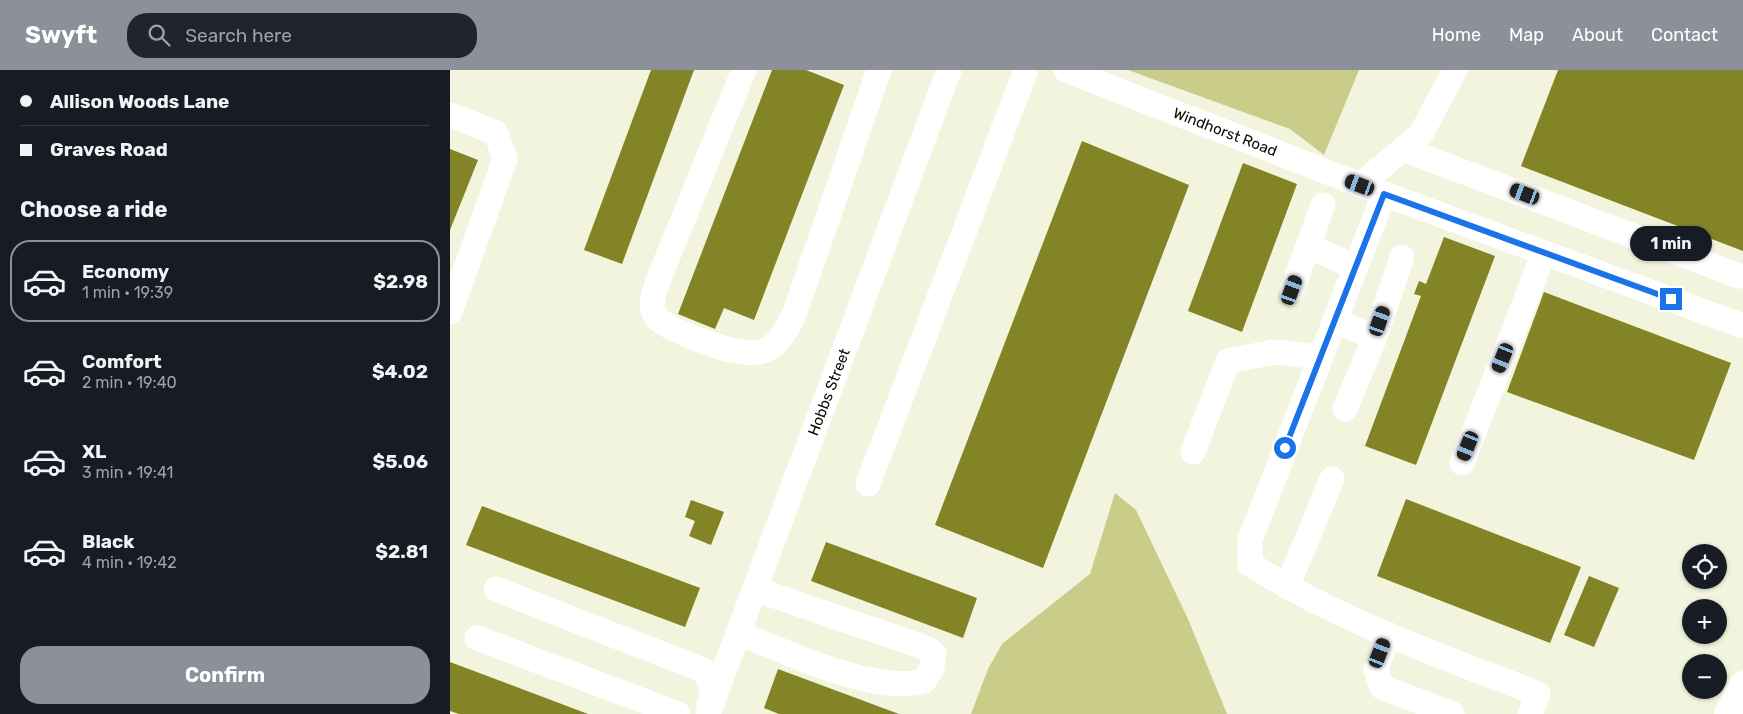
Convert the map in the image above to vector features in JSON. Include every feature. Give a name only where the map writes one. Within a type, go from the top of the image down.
[{"type":"highway","points":[[1728,714],[1743,686]]},
{"type":"street","points":[[744,70],[659,278],[654,292],[653,311],[659,322],[677,330],[741,352],[755,353],[767,350],[778,342],[794,315],[879,70]]},
{"type":"street","name":"Hobbs Street","points":[[705,710],[755,589],[950,70]]},
{"type":"street","points":[[868,484],[1026,70]]},
{"type":"street","name":"Windhorst Road","points":[[1066,70],[1360,185],[1743,326]]},
{"type":"street","points":[[1360,185],[1421,134],[1455,70]]},
{"type":"street","points":[[450,115],[496,133],[505,159],[450,312]]},
{"type":"street","points":[[1403,149],[1743,276]]},
{"type":"street","points":[[1384,194],[1250,540],[1250,564],[1287,587],[1355,621],[1538,694],[1530,714]]},
{"type":"street","points":[[1292,290],[1323,204]]},
{"type":"street","points":[[1308,246],[1355,267]]},
{"type":"street","points":[[1462,463],[1544,253]]},
{"type":"street","points":[[1345,409],[1375,337],[1402,257]]},
{"type":"street","points":[[1334,321],[1375,337]]},
{"type":"street","points":[[1193,452],[1228,361],[1274,352],[1320,357]]},
{"type":"street","points":[[1287,587],[1332,479]]},
{"type":"street","points":[[496,589],[705,671],[711,688],[705,710]]},
{"type":"street","points":[[738,633],[856,678],[888,685],[912,684],[924,681],[932,668],[934,654],[926,648],[755,589]]},
{"type":"street","points":[[1388,634],[1376,670],[1382,687],[1452,714]]},
{"type":"street","points":[[478,638],[678,714]]},
{"type":"green space","points":[[1128,70],[1359,70],[1324,155],[1290,129]]},
{"type":"green space","points":[[1115,493],[1136,510],[1188,619],[1227,714],[971,714],[988,669],[1002,644],[1090,574]]},
{"type":"building","points":[[651,70],[694,70],[622,264],[584,250]]},
{"type":"building","points":[[772,70],[806,70],[844,85],[754,320],[724,308],[715,329],[678,314]]},
{"type":"building","points":[[1558,70],[1743,70],[1743,251],[1521,166]]},
{"type":"building","points":[[1082,141],[1189,185],[1043,568],[935,525]]},
{"type":"building","points":[[450,149],[478,160],[450,230]]},
{"type":"building","points":[[1243,163],[1297,184],[1242,332],[1188,311]]},
{"type":"building","points":[[1444,237],[1495,256],[1416,465],[1365,446],[1421,296],[1414,294],[1419,281],[1426,284]]},
{"type":"building","points":[[1544,292],[1731,363],[1694,460],[1507,392]]},
{"type":"building","points":[[1406,499],[1581,567],[1550,643],[1377,576]]},
{"type":"building","points":[[691,500],[724,512],[711,545],[689,536],[695,521],[685,517]]},
{"type":"building","points":[[482,506],[700,588],[685,627],[466,545]]},
{"type":"building","points":[[826,542],[977,598],[963,638],[811,581]]},
{"type":"building","points":[[1589,576],[1619,588],[1594,647],[1564,635]]},
{"type":"building","points":[[450,662],[588,714],[459,714],[450,711]]},
{"type":"building","points":[[778,669],[899,714],[779,714],[764,708]]},
{"type":"route","points":[[1285,448],[1384,194],[1671,299]]}]
